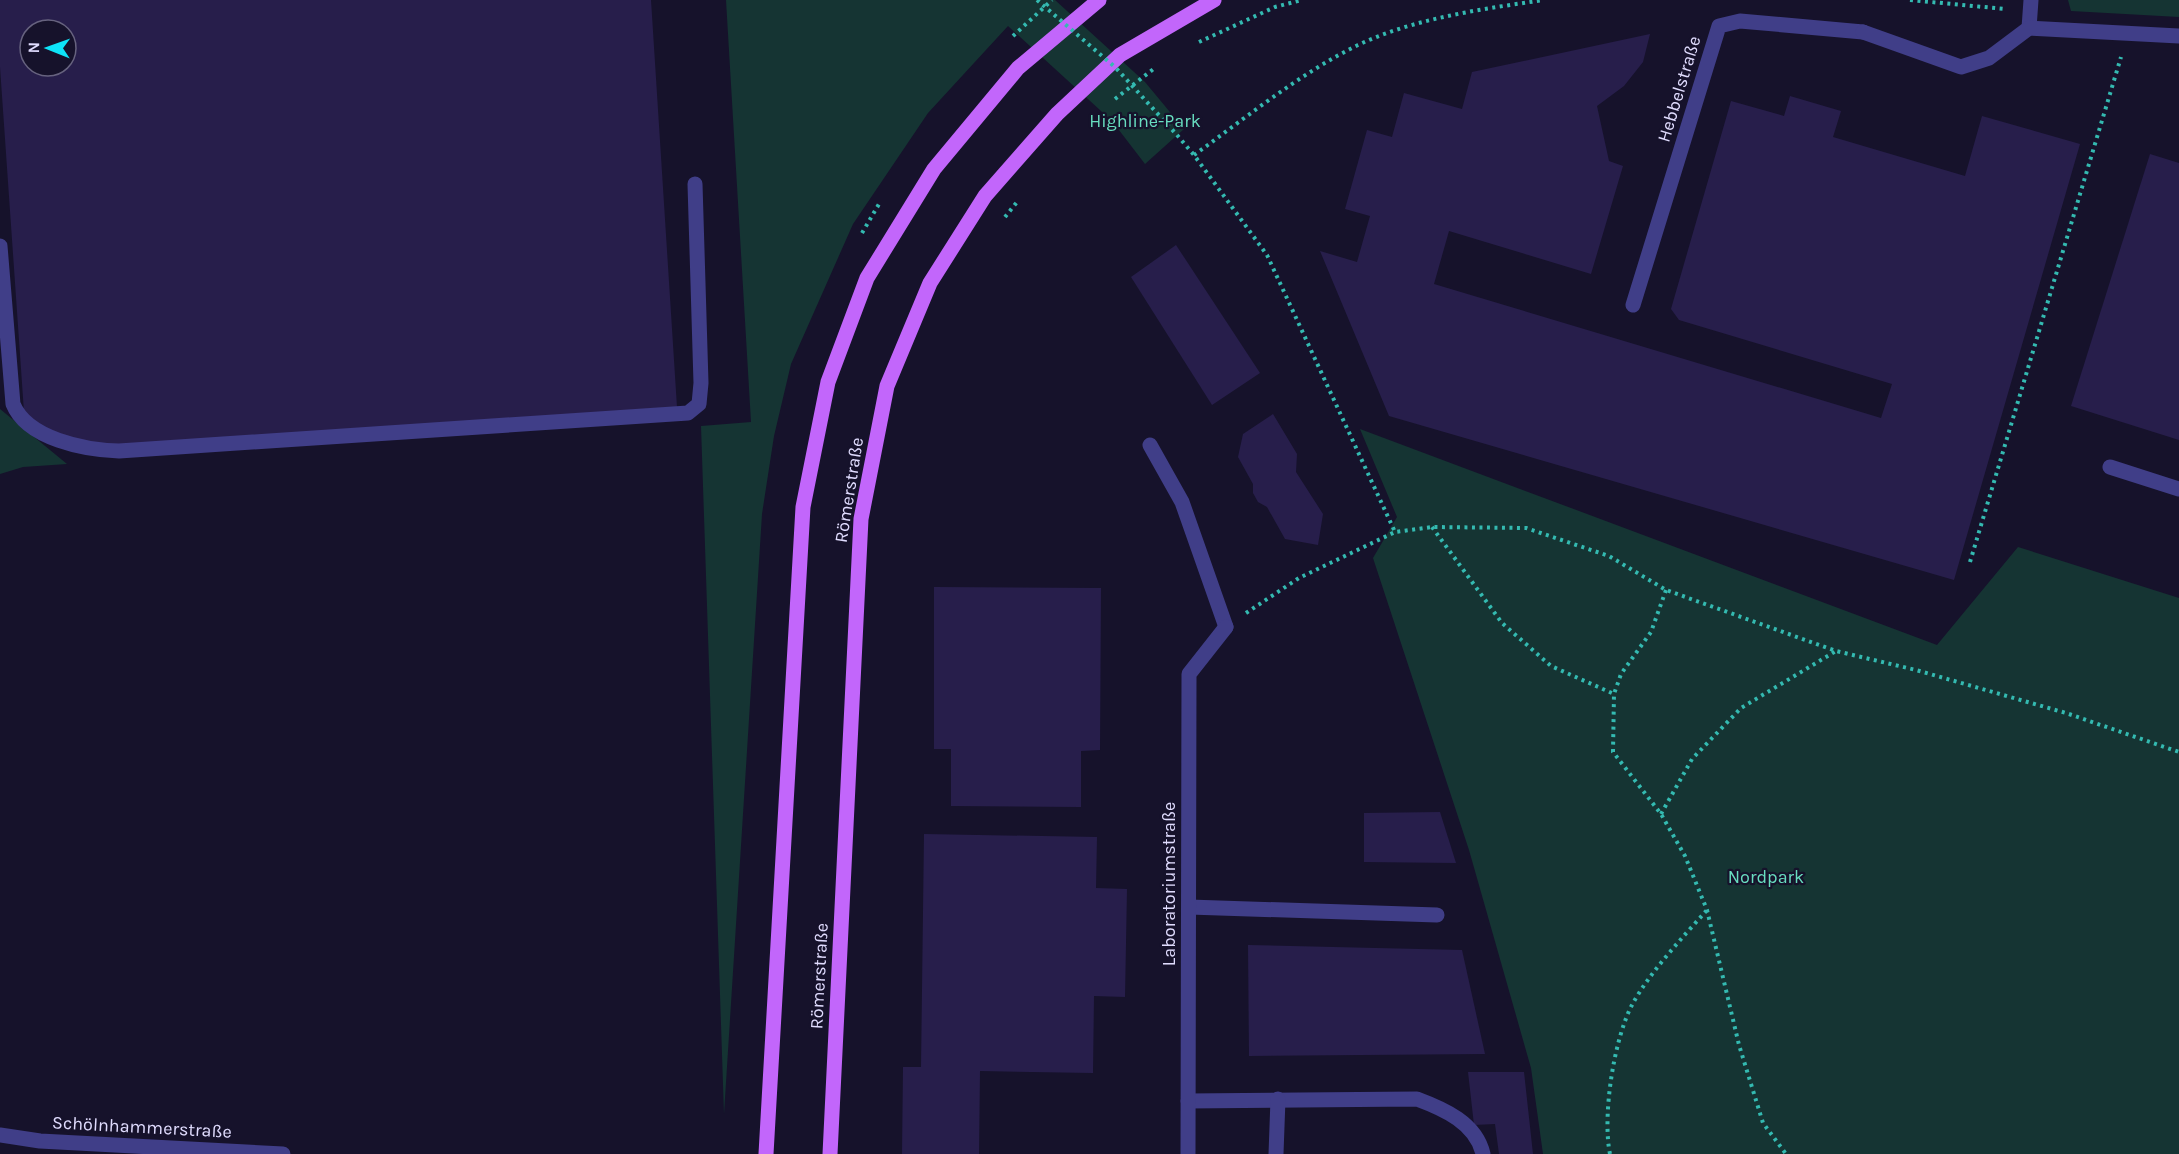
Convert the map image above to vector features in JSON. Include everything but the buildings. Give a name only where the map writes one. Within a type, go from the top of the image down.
[{"type":"main road","points":[[766,1154],[803,507],[828,382],[867,278],[934,170],[1018,68],[1099,0]]},
{"type":"main road","name":"Römerstraße","points":[[830,1154],[861,519],[886,386],[930,283],[984,196],[1057,114],[1120,55],[1214,0]]},
{"type":"street","points":[[2031,6],[2029,28],[2179,36]]},
{"type":"street","name":"Hebbelstraße","points":[[1633,305],[1719,26],[1740,21],[1863,32],[1961,67],[1989,58],[2029,28]]},
{"type":"street","points":[[0,246],[13,404],[18,415],[44,434],[88,450],[119,451],[688,413],[699,404],[701,383],[695,184]]},
{"type":"street","points":[[1150,445],[1182,502],[1226,627]]},
{"type":"street","points":[[2110,466],[2179,489]]},
{"type":"street","name":"Laboratoriumstraße","points":[[1188,1154],[1190,674],[1226,627]]},
{"type":"street","points":[[1189,907],[1437,915]]},
{"type":"street","points":[[1276,1154],[1278,1099]]},
{"type":"street","points":[[1188,1101],[1417,1099],[1450,1111],[1480,1141],[1483,1154]]},
{"type":"street","name":"Schölnhammerstraße","points":[[0,1135],[39,1148],[283,1154]]},
{"type":"path","points":[[1037,0],[1116,68],[1177,135],[1268,255],[1395,532]]},
{"type":"path","points":[[1189,46],[1275,8],[1302,0]]},
{"type":"path","points":[[1194,155],[1306,76],[1358,45],[1416,23],[1544,0]]},
{"type":"path","points":[[1910,0],[2031,6]]},
{"type":"path","points":[[1970,562],[2128,34]]},
{"type":"path","points":[[1109,103],[1164,62]]},
{"type":"path","points":[[1004,218],[1025,194]]},
{"type":"path","points":[[1432,527],[1502,623],[1551,666],[1614,694]]},
{"type":"path","points":[[1226,627],[1299,578],[1395,532],[1432,527],[1526,528],[1609,556],[1666,590],[1836,651],[1916,670],[2066,712],[2179,752]]},
{"type":"path","points":[[1666,590],[1651,632],[1621,674],[1614,694],[1614,752],[1661,814],[1685,856],[1707,910],[1739,1045],[1763,1123],[1786,1154]]},
{"type":"path","points":[[1661,814],[1692,759],[1741,708],[1836,651]]},
{"type":"path","points":[[1610,1154],[1606,1134],[1615,1057],[1632,1005],[1680,940],[1707,910]]},
{"type":"green space","name":"Highline-Park","points":[[726,0],[1055,0],[1145,82],[1184,129],[1145,164],[1112,121],[1008,26],[928,113],[853,224],[791,364],[774,436],[762,514],[724,1114],[701,426],[751,422]]},
{"type":"green space","points":[[2068,0],[2179,0],[2179,17],[2071,11]]},
{"type":"green space","points":[[0,409],[67,464],[23,467],[0,474]]},
{"type":"green space","name":"Nordpark","points":[[1360,429],[1937,645],[2018,547],[2179,598],[2179,1154],[1543,1154],[1531,1068],[1469,850],[1373,558],[1397,517]]}]
